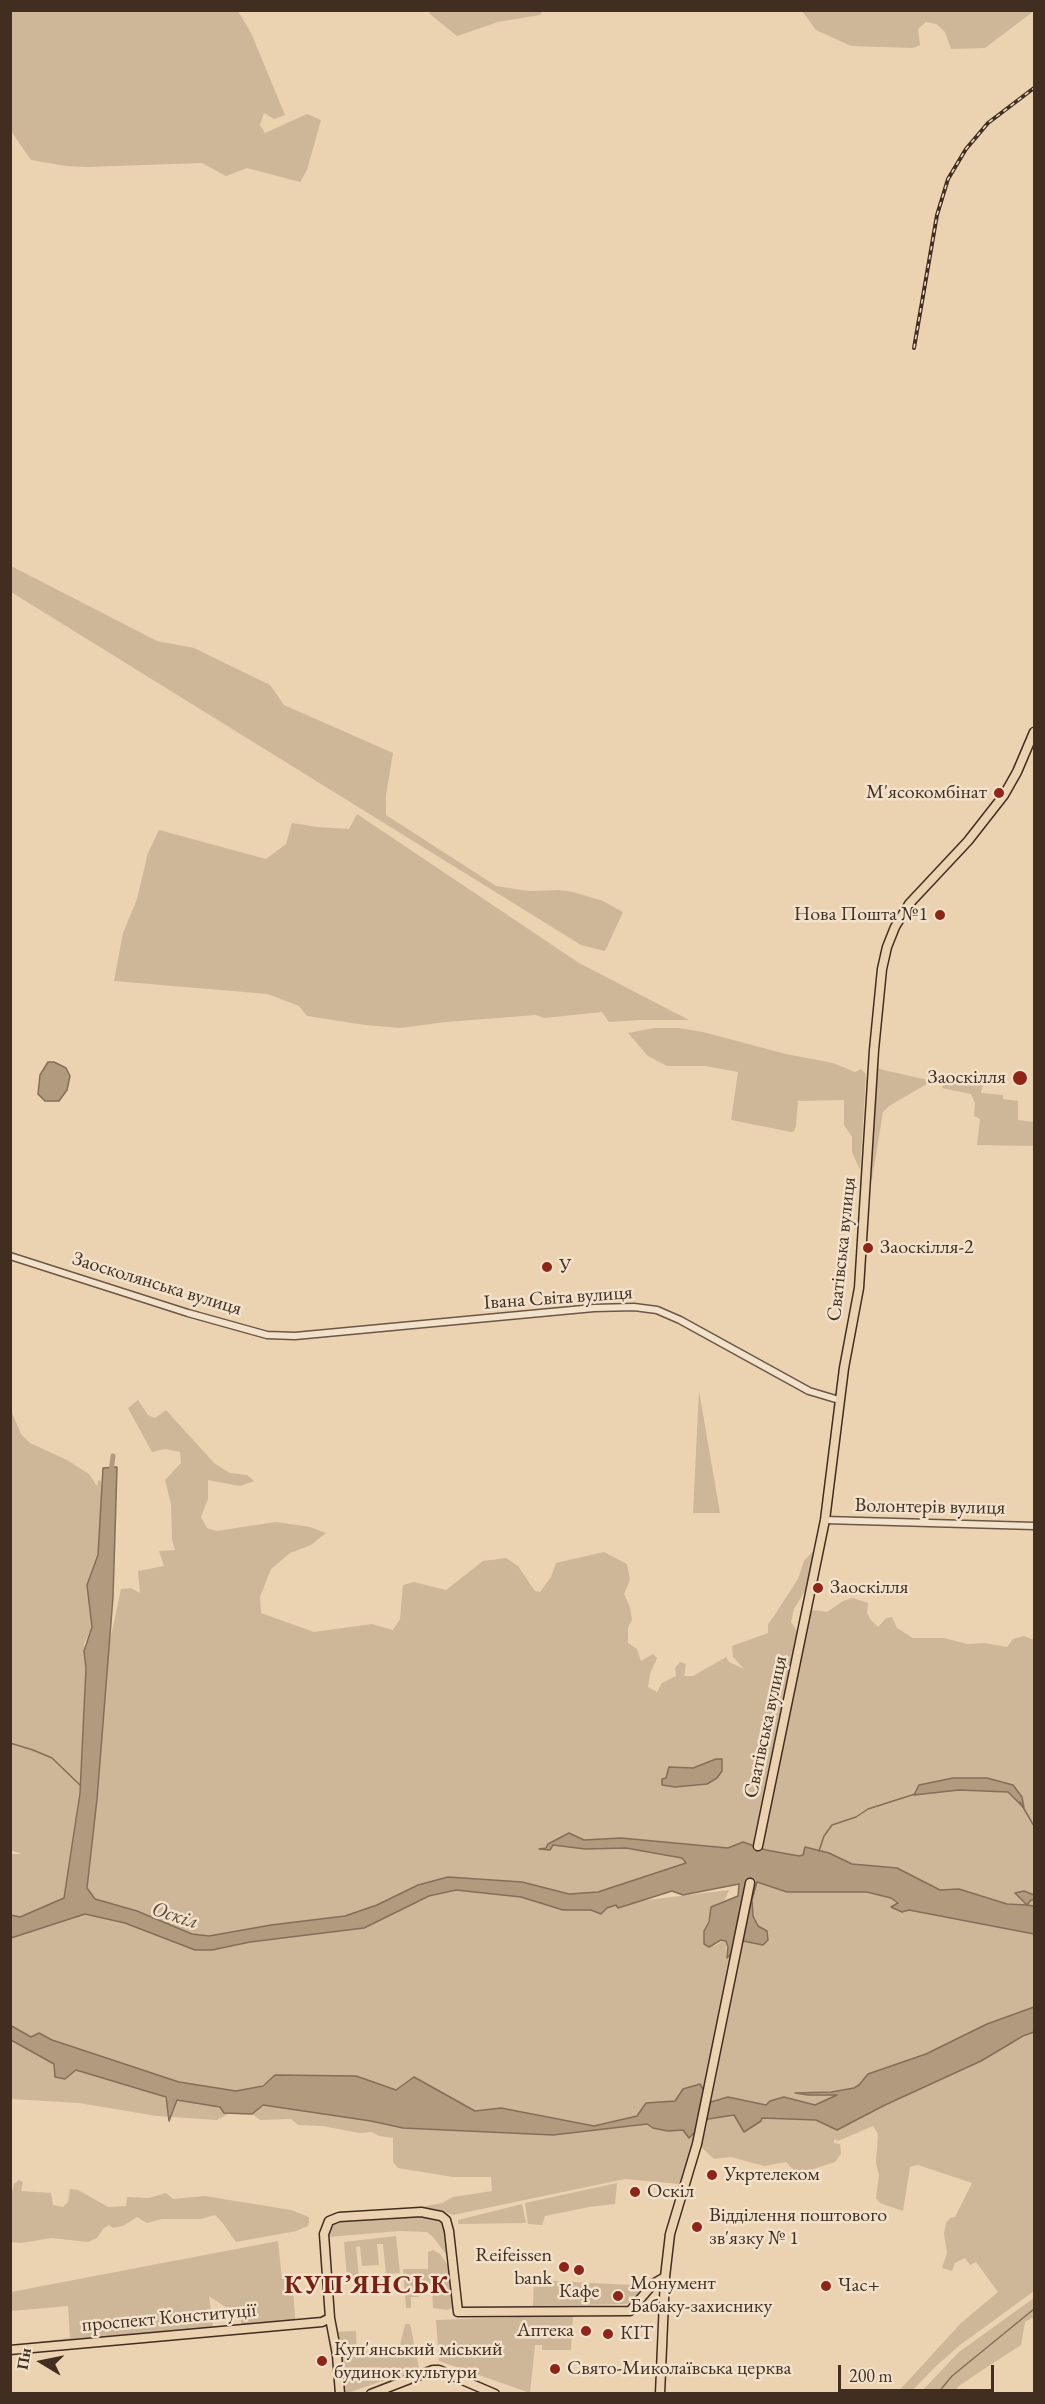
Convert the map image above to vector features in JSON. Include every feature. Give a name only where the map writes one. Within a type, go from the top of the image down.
[{"type":"main road","name":"Сватівська вулиця","points":[[758,1846],[825,1520],[839,1400],[859,1288],[882,969],[895,927],[916,896],[968,841],[1004,795],[1035,732]]},
{"type":"main road","points":[[660,2394],[664,2277],[670,2234],[697,2144],[750,1883]]},
{"type":"main road","points":[[340,2394],[337,2355],[330,2318],[324,2234],[329,2221],[339,2217],[421,2212],[436,2214],[446,2220],[454,2265],[458,2312],[630,2311],[653,2284],[664,2277]]},
{"type":"main road","name":"проспект Конституції","points":[[10,2349],[322,2322],[330,2318]]},
{"type":"main road","points":[[370,2394],[433,2370],[439,2370],[495,2394]]},
{"type":"street","name":"Заосколянська вулиця","points":[[10,1256],[188,1313],[267,1335],[294,1336]]},
{"type":"street","name":"Івана Світа вулиця","points":[[294,1336],[594,1308],[634,1307],[657,1310],[680,1320],[809,1391],[839,1400]]},
{"type":"street","name":"Волонтерів вулиця","points":[[825,1520],[1035,1526]]},
{"type":"shaded area","points":[[429,10],[543,11],[540,15],[498,22],[457,36],[430,14]]},
{"type":"shaded area","points":[[10,11],[238,11],[251,33],[285,115],[274,119],[264,113],[260,125],[265,133],[307,114],[321,120],[307,170],[300,182],[247,168],[226,176],[202,163],[86,167],[31,160],[11,131]]},
{"type":"shaded area","points":[[802,11],[1034,11],[985,48],[951,49],[945,32],[936,24],[926,22],[918,29],[920,45],[913,48],[851,46],[816,30]]},
{"type":"shaded area","points":[[11,566],[157,641],[194,648],[270,685],[284,705],[393,753],[386,795],[386,815],[496,886],[529,891],[573,892],[603,901],[623,912],[605,951],[581,945],[11,592]]},
{"type":"shaded area","points":[[357,814],[579,963],[689,1020],[609,1022],[602,1012],[544,1018],[536,1015],[446,1022],[400,1028],[307,1016],[299,1006],[268,994],[114,981],[123,933],[137,899],[148,853],[159,830],[266,859],[286,844],[292,823],[349,829]]},
{"type":"shaded area","points":[[654,1028],[678,1028],[703,1032],[786,1054],[833,1063],[855,1072],[861,1069],[866,1074],[860,1170],[852,1152],[852,1137],[844,1125],[844,1100],[798,1101],[796,1126],[791,1132],[731,1120],[738,1072],[705,1066],[667,1066],[648,1056],[628,1033]]},
{"type":"shaded area","points":[[48,1062],[54,1062],[66,1068],[70,1076],[67,1090],[59,1101],[45,1101],[38,1094],[40,1075]]},
{"type":"shaded area","points":[[875,1068],[932,1081],[889,1106],[883,1112],[872,1179],[869,1182]]},
{"type":"shaded area","points":[[945,1080],[983,1084],[981,1093],[1003,1095],[1003,1099],[1018,1101],[1018,1120],[1034,1122],[1034,1146],[977,1145],[980,1119],[974,1116],[975,1103],[971,1094],[942,1088]]},
{"type":"shaded area","points":[[699,1391],[720,1513],[693,1513]]},
{"type":"shaded area","points":[[138,1400],[148,1415],[155,1418],[166,1410],[215,1464],[230,1473],[247,1475],[254,1481],[240,1486],[208,1480],[208,1499],[201,1517],[207,1528],[216,1531],[276,1522],[310,1527],[326,1533],[311,1545],[290,1553],[271,1569],[260,1597],[261,1613],[314,1632],[372,1624],[393,1630],[400,1619],[403,1585],[414,1582],[446,1590],[483,1561],[506,1558],[518,1566],[535,1591],[540,1592],[551,1577],[556,1563],[604,1552],[627,1564],[630,1580],[624,1594],[630,1607],[632,1620],[628,1628],[628,1643],[637,1649],[641,1661],[653,1654],[657,1658],[650,1674],[648,1687],[657,1692],[662,1683],[676,1676],[675,1668],[680,1662],[686,1664],[684,1676],[693,1676],[726,1657],[729,1662],[744,1669],[733,1657],[732,1646],[768,1633],[768,1625],[798,1579],[804,1561],[815,1549],[806,1589],[794,1609],[791,1622],[797,1631],[754,1841],[760,1844],[807,1617],[813,1610],[827,1612],[843,1601],[853,1598],[868,1603],[867,1613],[878,1627],[886,1618],[892,1617],[897,1628],[913,1638],[944,1638],[967,1644],[985,1643],[1007,1647],[1013,1639],[1024,1636],[1034,1640],[1034,1906],[1007,1904],[959,1889],[940,1890],[897,1868],[852,1864],[829,1853],[805,1847],[803,1855],[799,1856],[766,1850],[743,1842],[729,1849],[621,1838],[584,1840],[575,1837],[548,1844],[550,1850],[553,1845],[585,1849],[626,1848],[682,1858],[686,1863],[598,1892],[569,1894],[527,1883],[448,1877],[418,1885],[380,1904],[345,1916],[209,1936],[192,1934],[95,1899],[87,1889],[108,1650],[121,1589],[131,1588],[140,1593],[138,1571],[164,1566],[159,1551],[175,1550],[172,1539],[171,1504],[165,1480],[181,1463],[180,1452],[165,1449],[152,1452],[128,1408]],"holes":[[[710,1764],[683,1786],[675,1787],[666,1778],[674,1767],[682,1769]]]},
{"type":"shaded area","points":[[10,1408],[21,1434],[30,1443],[67,1460],[89,1474],[97,1486],[98,1480],[101,1481],[102,1489],[98,1555],[87,1585],[92,1627],[84,1644],[86,1668],[80,1785],[65,1899],[20,1918],[10,1915],[11,1854],[22,1854],[10,1850]]},
{"type":"shaded area","points":[[117,1467],[113,1597],[97,1799],[87,1888],[95,1899],[137,1911],[192,1934],[209,1936],[271,1925],[345,1916],[377,1905],[418,1885],[448,1877],[522,1882],[569,1894],[598,1892],[686,1863],[682,1858],[626,1848],[585,1849],[553,1845],[550,1850],[539,1849],[546,1848],[548,1844],[569,1833],[584,1840],[621,1838],[728,1848],[743,1842],[766,1850],[799,1856],[803,1855],[805,1847],[829,1853],[852,1864],[897,1868],[940,1890],[959,1889],[1007,1904],[1034,1906],[1034,1934],[909,1910],[902,1912],[891,1907],[898,1903],[891,1898],[867,1892],[787,1892],[757,1882],[752,1900],[753,1916],[758,1926],[767,1931],[768,1940],[763,1945],[743,1941],[727,1958],[726,1941],[721,1940],[709,1947],[704,1944],[704,1931],[709,1922],[711,1907],[738,1896],[739,1884],[683,1895],[672,1891],[618,1908],[616,1905],[607,1908],[601,1914],[591,1910],[563,1910],[521,1897],[456,1890],[429,1896],[364,1928],[250,1942],[212,1950],[195,1950],[125,1923],[85,1914],[11,1938],[11,1915],[20,1917],[64,1898],[80,1793],[86,1668],[84,1651],[92,1627],[87,1585],[98,1555],[103,1468]]},
{"type":"shaded area","points":[[722,1759],[722,1771],[717,1778],[707,1784],[675,1787],[662,1785],[662,1779],[666,1778],[669,1767],[693,1768]]},
{"type":"shaded area","points":[[953,1778],[987,1778],[1013,1785],[1022,1797],[1024,1808],[1008,1792],[959,1790],[914,1795],[919,1785]]},
{"type":"shaded area","points":[[756,1882],[787,1892],[867,1892],[891,1898],[898,1903],[892,1907],[895,1908],[971,1920],[1034,1934],[1034,2007],[987,2024],[926,2054],[868,2074],[854,2088],[805,2094],[839,2095],[815,2105],[784,2097],[766,2105],[711,2102],[743,1941],[763,1945],[767,1931],[758,1926],[753,1916],[752,1900]]},
{"type":"shaded area","points":[[456,1890],[521,1897],[563,1910],[591,1910],[601,1914],[607,1908],[616,1905],[618,1908],[631,1902],[729,1890],[725,1900],[711,1907],[707,1927],[714,1946],[726,1939],[727,1957],[732,1952],[703,2091],[700,2084],[683,2089],[675,2101],[646,2103],[637,2116],[594,2126],[537,2115],[473,2110],[414,2077],[396,2090],[356,2076],[275,2075],[261,2086],[236,2091],[179,2082],[52,2040],[39,2033],[31,2037],[11,2025],[11,1938],[63,1920],[85,1914],[125,1923],[195,1950],[220,1949],[250,1942],[364,1928],[429,1897]]},
{"type":"shaded area","points":[[1024,1891],[1034,1895],[1034,1900],[1027,1905],[1015,1893]]},
{"type":"shaded area","points":[[1034,2007],[1034,2032],[981,2061],[885,2105],[837,2130],[816,2120],[762,2118],[744,2132],[734,2115],[708,2119],[689,2138],[683,2130],[668,2131],[653,2128],[647,2124],[553,2135],[403,2128],[263,2105],[252,2114],[224,2113],[220,2107],[177,2100],[169,2121],[166,2097],[76,2070],[65,2079],[55,2077],[54,2064],[11,2040],[10,2025],[31,2037],[39,2033],[52,2040],[179,2082],[236,2091],[263,2086],[275,2075],[356,2076],[396,2090],[414,2077],[475,2111],[501,2108],[594,2126],[637,2116],[646,2103],[675,2101],[683,2089],[700,2084],[711,2102],[728,2097],[766,2105],[770,2101],[784,2097],[815,2105],[837,2095],[795,2093],[831,2092],[854,2088],[868,2074],[926,2054],[987,2024]]},
{"type":"shaded area","points":[[1034,2032],[1034,2291],[960,2345],[910,2393],[897,2393],[961,2323],[998,2292],[976,2262],[970,2265],[965,2258],[955,2263],[952,2271],[942,2268],[947,2253],[944,2233],[946,2223],[950,2218],[955,2217],[972,2183],[918,2165],[910,2167],[903,2211],[880,2203],[876,2198],[879,2175],[876,2163],[878,2134],[873,2126],[838,2141],[834,2139],[834,2143],[840,2144],[841,2154],[835,2162],[798,2174],[786,2162],[764,2166],[731,2157],[714,2159],[700,2146],[704,2123],[708,2119],[734,2115],[744,2132],[761,2121],[761,2118],[816,2120],[837,2130],[874,2108],[882,2107]]},
{"type":"shaded area","points":[[10,2040],[49,2060],[69,2074],[76,2070],[163,2096],[171,2109],[177,2100],[228,2108],[263,2104],[403,2128],[553,2135],[647,2124],[696,2131],[683,2179],[679,2184],[625,2179],[453,2215],[436,2209],[410,2209],[442,2203],[453,2197],[492,2191],[491,2177],[453,2177],[398,2168],[393,2162],[393,2138],[379,2136],[372,2132],[359,2133],[323,2126],[298,2125],[291,2119],[260,2120],[252,2114],[230,2113],[217,2120],[157,2116],[79,2103],[11,2099]]},
{"type":"shaded area","points":[[19,2180],[23,2182],[21,2191],[51,2193],[53,2205],[63,2207],[68,2202],[70,2189],[78,2190],[108,2207],[126,2206],[127,2197],[149,2198],[166,2193],[173,2199],[205,2196],[291,2210],[309,2217],[309,2222],[308,2226],[296,2231],[236,2242],[215,2215],[201,2219],[162,2219],[147,2223],[137,2217],[123,2226],[113,2228],[109,2225],[97,2238],[88,2242],[52,2238],[21,2243],[11,2242],[11,2196],[14,2184]]},
{"type":"shaded area","points":[[617,2183],[615,2204],[545,2216],[542,2225],[528,2224],[525,2203]]},
{"type":"shaded area","points":[[522,2204],[526,2223],[458,2224],[458,2220]]},
{"type":"shaded area","points":[[431,2215],[444,2221],[454,2265],[427,2232],[400,2231],[328,2237],[333,2224],[346,2219]]},
{"type":"shaded area","points":[[396,2236],[400,2273],[386,2274],[383,2244],[377,2244],[379,2265],[362,2266],[360,2246],[356,2247],[359,2276],[347,2277],[344,2242]]},
{"type":"shaded area","points":[[278,2241],[282,2279],[292,2279],[296,2328],[242,2332],[240,2312],[244,2310],[230,2310],[209,2296],[214,2334],[11,2354],[11,2345],[70,2338],[68,2306],[11,2311],[11,2292]]},
{"type":"shaded area","points":[[433,2250],[440,2254],[453,2273],[453,2308],[447,2310],[433,2308],[432,2285],[419,2286],[419,2297],[411,2297],[411,2308],[406,2308],[403,2269],[428,2269],[428,2252]]},
{"type":"shaded area","points":[[534,2280],[632,2285],[640,2292],[627,2304],[533,2306]]},
{"type":"shaded area","points":[[1034,2298],[1034,2319],[1025,2322],[1021,2345],[959,2386],[954,2393],[920,2393],[959,2352]]},
{"type":"shaded area","points":[[573,2315],[571,2350],[542,2350],[542,2345],[535,2345],[530,2393],[439,2361],[436,2320]]},
{"type":"shaded area","points":[[405,2324],[410,2324],[419,2368],[348,2393],[340,2393],[333,2332],[356,2331],[357,2352],[388,2351],[400,2345]]},
{"type":"waterway","points":[[111,1472],[113,1456]]},
{"type":"waterway","points":[[10,1743],[52,1758],[80,1785]]},
{"type":"waterway","points":[[819,1851],[824,1836],[832,1825],[856,1817],[868,1809],[915,1794]]},
{"type":"waterway","points":[[1020,1802],[1034,1826]]},
{"type":"waterway","points":[[937,2394],[952,2376],[1034,2309]]},
{"type":"railway","points":[[914,348],[937,215],[948,179],[966,149],[988,123],[1034,88]]},
{"type":"place","name":"М'ясокомбінат","points":[[999,793]]},
{"type":"place","name":"Нова Пошта №1","points":[[940,915]]},
{"type":"place","name":"Заоскiлля","points":[[1020,1078]]},
{"type":"place","name":"Заоскілля-2","points":[[868,1248]]},
{"type":"place","name":"У","points":[[547,1267]]},
{"type":"place","name":"Заоскілля","points":[[818,1588]]},
{"type":"place","name":"Укртелеком","points":[[712,2175]]},
{"type":"place","name":"Оскіл","points":[[635,2192]]},
{"type":"place","name":"Відділення поштового зв'язку № 1","points":[[697,2227]]},
{"type":"place","name":"Reifeissen bank","points":[[564,2267]]},
{"type":"place","name":"Кафе","points":[[579,2270]]},
{"type":"place","name":"Час+","points":[[826,2286]]},
{"type":"place","name":"Монумент Бабаку-захиснику","points":[[618,2296]]},
{"type":"place","name":"Аптека","points":[[586,2331]]},
{"type":"place","name":"КІТ","points":[[608,2334]]},
{"type":"place","name":"Куп'янський міський будинок культури","points":[[322,2361]]},
{"type":"place","name":"Свято-Миколаївська церква","points":[[555,2369]]},
{"type":"district","name":"КУП’ЯНСЬК","points":[[367,2286]]}]
